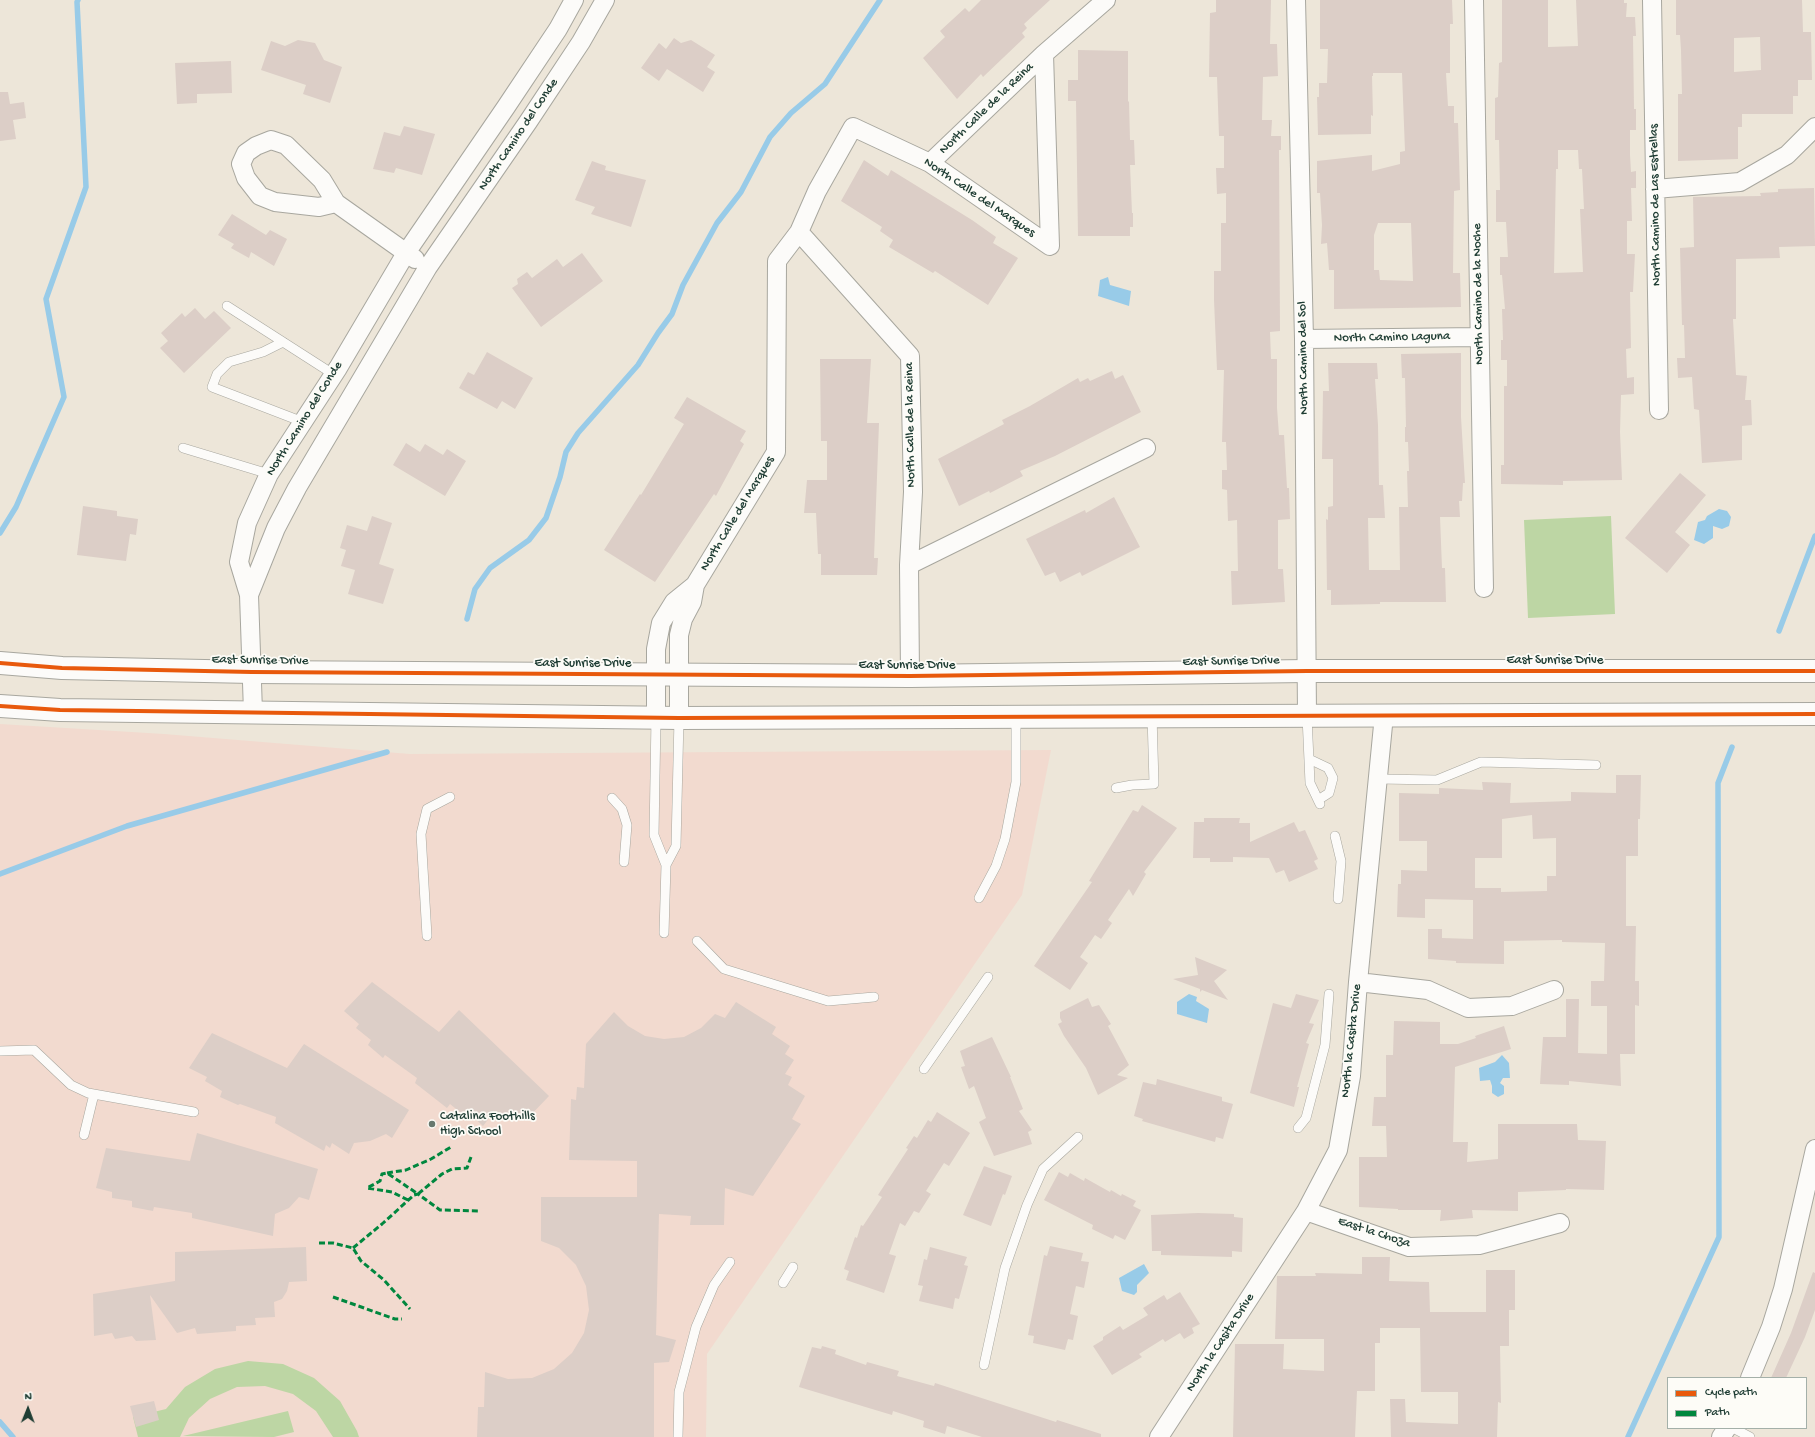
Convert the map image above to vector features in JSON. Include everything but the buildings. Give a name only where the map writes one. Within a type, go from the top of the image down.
[{"type":"main road","name":"East Sunrise Drive","points":[[0,663],[62,668],[252,672],[656,675],[910,676],[1307,671],[1815,671]]},
{"type":"main road","points":[[0,706],[60,710],[656,718],[1016,718],[1307,715],[1815,714]]},
{"type":"street","name":"North Camino del Conde","points":[[253,712],[249,595],[239,562],[247,523],[269,474],[333,374],[406,253],[558,29],[574,0]]},
{"type":"street","name":"North Camino del Conde","points":[[249,595],[276,528],[297,488],[428,267],[537,109],[581,42],[605,0]]},
{"type":"street","points":[[1044,54],[1106,0]]},
{"type":"street","name":"North Camino del Sol","points":[[1296,0],[1304,339],[1307,715]]},
{"type":"street","name":"North Camino de la Noche","points":[[1474,0],[1484,588]]},
{"type":"street","name":"North Camino de Las Estrellas","points":[[1652,0],[1659,410]]},
{"type":"street","name":"North Calle de la Reina","points":[[930,163],[1044,54]]},
{"type":"street","name":"North Calle del Marques","points":[[656,718],[656,649],[661,623],[674,602],[695,585],[776,452],[777,261],[799,232],[817,191],[853,127],[930,163],[1050,246],[1044,54]]},
{"type":"street","points":[[1655,188],[1740,182],[1787,155],[1815,127]]},
{"type":"street","points":[[336,203],[319,207],[275,202],[260,196],[246,178],[241,164],[246,153],[256,146],[271,140],[286,145],[322,180],[336,203],[428,267]]},
{"type":"street","name":"North Calle de la Reina","points":[[799,232],[910,356],[913,492],[909,565],[910,676]]},
{"type":"street","name":"North Camino Laguna","points":[[1304,339],[1479,337]]},
{"type":"street","points":[[909,565],[1146,448]]},
{"type":"street","name":"North Calle del Marques","points":[[679,718],[679,635],[683,619],[692,602],[695,585]]},
{"type":"street","name":"North la Casita Drive","points":[[1159,1437],[1306,1211],[1338,1150],[1351,1076],[1358,982],[1379,779],[1384,715]]},
{"type":"street","points":[[1358,982],[1428,990],[1468,1008],[1512,1006],[1554,990]]},
{"type":"street","points":[[1750,1377],[1783,1289],[1815,1149]]},
{"type":"street","name":"East la Choza","points":[[1306,1211],[1409,1247],[1479,1245],[1560,1222]]},
{"type":"lane","points":[[227,306],[333,374]]},
{"type":"lane","points":[[283,342],[263,352],[229,362],[217,374],[212,387],[303,422]]},
{"type":"lane","points":[[183,448],[269,474]]},
{"type":"lane","points":[[1307,715],[1310,783],[1319,802],[1329,793],[1333,778],[1328,768],[1309,759]]},
{"type":"lane","points":[[1116,788],[1127,785],[1154,784],[1152,716]]},
{"type":"lane","points":[[656,718],[654,835],[666,865],[664,933]]},
{"type":"lane","points":[[666,865],[676,846],[679,718]]},
{"type":"lane","points":[[979,898],[996,866],[1005,839],[1016,782],[1016,718]]},
{"type":"lane","points":[[1379,779],[1437,780],[1481,762],[1596,766]]},
{"type":"lane","points":[[427,936],[420,834],[427,809],[450,797]]},
{"type":"lane","points":[[612,798],[622,809],[627,825],[624,862]]},
{"type":"lane","points":[[1335,836],[1340,861],[1338,899]]},
{"type":"lane","points":[[697,941],[724,969],[828,1001],[874,997]]},
{"type":"lane","points":[[924,1069],[988,977]]},
{"type":"lane","points":[[1298,1128],[1306,1118],[1325,1046],[1329,994]]},
{"type":"lane","points":[[0,1051],[34,1050],[71,1085],[94,1094],[194,1112]]},
{"type":"lane","points":[[84,1135],[94,1094]]},
{"type":"lane","points":[[984,1365],[1005,1268],[1027,1205],[1043,1169],[1078,1137]]},
{"type":"lane","points":[[678,1437],[679,1392],[696,1327],[714,1285],[730,1262]]},
{"type":"lane","points":[[783,1283],[793,1267]]},
{"type":"lane","points":[[1735,1429],[1750,1437]]},
{"type":"shaded area","name":"Catalina Foothills High School","points":[[0,724],[164,734],[410,754],[1051,750],[1022,895],[707,1354],[706,1437],[0,1437]]},
{"type":"green space","points":[[1611,516],[1615,614],[1528,618],[1524,520]]},
{"type":"green space","points":[[248,1361],[283,1364],[314,1378],[340,1401],[359,1437],[333,1437],[316,1411],[293,1394],[265,1386],[237,1387],[210,1399],[189,1418],[180,1437],[138,1437],[133,1417],[166,1409],[185,1387],[215,1369]]},
{"type":"green space","points":[[288,1411],[294,1432],[274,1437],[183,1436]]},
{"type":"water","points":[[1108,277],[1110,285],[1131,291],[1129,306],[1098,296],[1100,280]]},
{"type":"water","points":[[1719,509],[1727,511],[1731,517],[1729,526],[1722,529],[1713,526],[1713,538],[1704,544],[1694,540],[1698,522],[1705,520],[1707,516]]},
{"type":"water","points":[[1189,994],[1197,997],[1196,1001],[1209,1009],[1207,1023],[1177,1014],[1177,1002]]},
{"type":"water","points":[[1502,1055],[1509,1063],[1510,1078],[1503,1078],[1500,1083],[1504,1086],[1504,1094],[1498,1097],[1492,1093],[1490,1080],[1480,1081],[1479,1068],[1495,1062]]},
{"type":"water","points":[[1144,1264],[1149,1273],[1137,1285],[1137,1292],[1134,1295],[1122,1291],[1119,1278]]},
{"type":"waterway","points":[[0,533],[16,507],[64,397],[46,299],[86,187],[78,0]]},
{"type":"waterway","points":[[467,619],[475,589],[490,568],[529,540],[546,518],[560,477],[566,452],[578,433],[638,365],[672,314],[683,285],[717,223],[741,192],[770,137],[791,113],[825,84],[880,0]]},
{"type":"waterway","points":[[1779,631],[1815,536]]},
{"type":"waterway","points":[[1628,1437],[1719,1237],[1718,783],[1732,747]]},
{"type":"waterway","points":[[0,874],[127,826],[387,752]]},
{"type":"waterway","points":[[0,1422],[13,1437]]},
{"type":"marked path","points":[[387,1173],[406,1170],[431,1159],[451,1147]]},
{"type":"marked path","points":[[408,1200],[392,1192],[367,1188],[380,1181],[382,1174],[387,1173],[418,1194],[442,1174],[452,1169],[467,1168],[471,1157]]},
{"type":"marked path","points":[[353,1248],[414,1195],[418,1194],[440,1210],[480,1211]]},
{"type":"marked path","points":[[319,1243],[333,1243],[353,1248],[361,1261],[384,1280],[410,1309]]},
{"type":"marked path","points":[[333,1297],[395,1319],[402,1319]]},
{"type":"cycle path","points":[[0,663],[62,668],[252,672],[910,676],[1307,671],[1815,671]]},
{"type":"cycle path","points":[[0,706],[60,710],[679,718],[1815,714]]},
{"type":"place","name":"Catalina Foothills High School","points":[[432,1124]]}]
